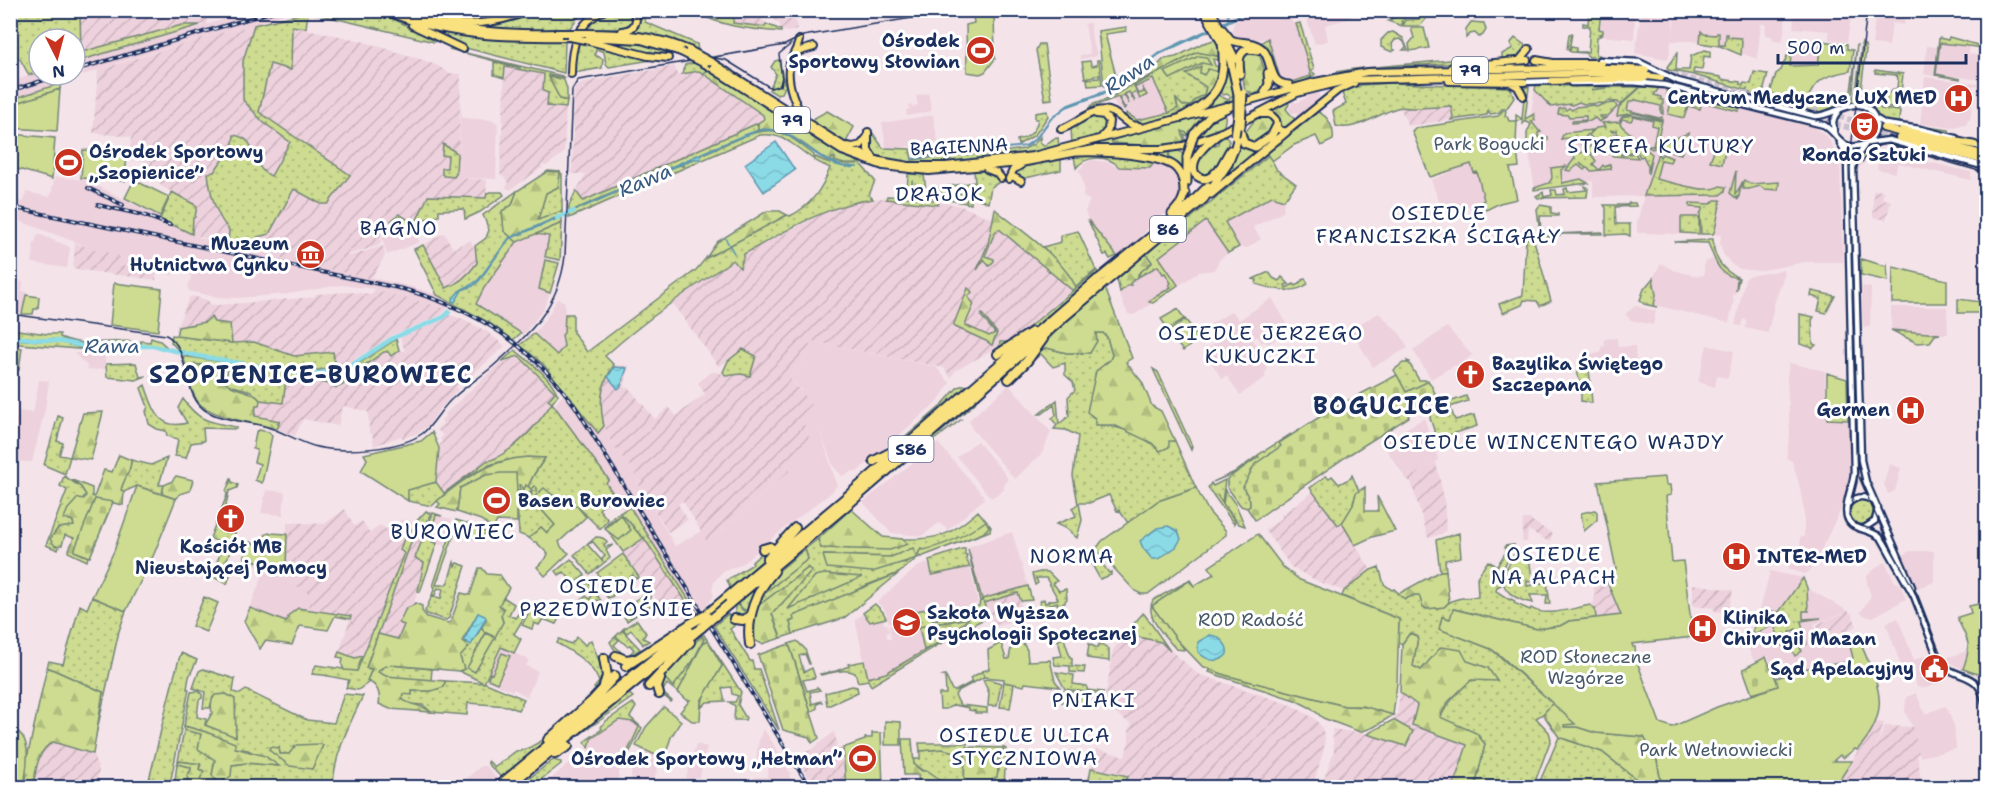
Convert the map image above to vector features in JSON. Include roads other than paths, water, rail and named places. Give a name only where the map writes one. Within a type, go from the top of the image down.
[{"type":"highway","name":"86","points":[[1061,320],[1204,199],[1228,164],[1239,131],[1240,74],[1209,13]]},
{"type":"highway","name":"86","points":[[1097,280],[1199,196],[1222,164],[1239,131],[1238,115],[1241,94],[1222,35]]},
{"type":"highway","points":[[1222,35],[1233,41],[1253,44],[1261,48],[1266,55],[1274,79],[1281,84],[1289,85]]},
{"type":"highway","points":[[1182,117],[1202,106],[1216,91],[1224,69],[1222,35]]},
{"type":"highway","points":[[1240,74],[1239,58],[1242,52],[1251,48],[1259,51],[1263,56],[1269,77],[1269,84],[1265,92]]},
{"type":"highway","points":[[1153,233],[1176,209],[1184,195],[1187,158],[1194,134],[1209,116],[1233,105]]},
{"type":"highway","points":[[1239,131],[1244,143],[1255,147],[1272,135],[1276,127]]},
{"type":"highway","points":[[1204,199],[1286,132]]},
{"type":"highway","points":[[1220,133],[1195,159],[1193,170],[1201,178],[1208,179],[1222,164]]},
{"type":"highway","points":[[1078,152],[1113,153],[1167,161],[1177,168],[1182,176],[1184,195]]},
{"type":"highway","name":"S86","points":[[506,788],[531,764],[781,560],[1050,325],[1097,280]]},
{"type":"highway","name":"S86","points":[[1050,325],[1061,320]]},
{"type":"highway","points":[[998,354],[1050,325]]},
{"type":"highway","points":[[1009,379],[1027,361],[1050,325]]},
{"type":"highway","name":"S86","points":[[847,501],[916,437],[970,394]]},
{"type":"highway","points":[[874,461],[916,437]]},
{"type":"highway","points":[[847,501],[883,481]]},
{"type":"highway","name":"S86","points":[[695,629],[706,615],[727,602],[736,590],[831,515]]},
{"type":"highway","points":[[736,590],[795,528]]},
{"type":"highway","points":[[764,549],[770,547],[773,550],[772,554]]},
{"type":"highway","points":[[750,644],[749,616],[767,580],[781,560]]},
{"type":"highway","points":[[734,619],[743,620],[749,616]]},
{"type":"highway","points":[[626,666],[637,658],[695,629]]},
{"type":"highway","points":[[649,686],[667,667],[695,629]]},
{"type":"highway","points":[[616,656],[626,660],[637,658]]},
{"type":"highway","points":[[604,658],[607,674],[604,688]]},
{"type":"highway","points":[[659,694],[657,686],[667,667]]},
{"type":"highway","points":[[531,764],[537,751],[615,676]]},
{"type":"highway","points":[[531,764],[568,746]]},
{"type":"highway","name":"S86","points":[[496,788],[531,764]]},
{"type":"main road","name":"BAGIENNA","points":[[383,10],[431,27],[468,35],[506,38],[560,35],[570,38],[612,33],[652,37],[689,50],[830,145],[860,159],[891,168],[916,171],[980,167],[1033,161],[1106,148],[1174,148],[1220,133]]},
{"type":"main road","name":"BAGIENNA","points":[[394,10],[464,30],[634,39],[655,43],[709,64],[838,144],[875,159],[916,166],[956,165],[1033,156],[1198,112],[1233,105]]},
{"type":"main road","points":[[423,20],[470,25],[502,20],[531,10]]},
{"type":"main road","points":[[571,74],[571,52],[577,35],[587,21],[605,10]]},
{"type":"main road","points":[[612,33],[628,30],[633,26],[636,18],[632,10]]},
{"type":"main road","points":[[398,17],[463,49]]},
{"type":"main road","points":[[585,37],[648,56],[668,58]]},
{"type":"main road","points":[[799,40],[789,70],[794,100],[810,126]]},
{"type":"main road","points":[[793,56],[800,51],[814,47]]},
{"type":"main road","points":[[1518,61],[1529,49]]},
{"type":"main road","points":[[1418,71],[1527,60],[1635,61],[1678,81],[1792,111],[1820,116],[1851,104],[1861,105],[1885,124],[1920,129],[1986,150]]},
{"type":"main road","points":[[1536,60],[1567,64],[1616,64],[1637,69]]},
{"type":"main road","name":"79","points":[[1198,112],[1321,77],[1351,74],[1593,67],[1646,70]]},
{"type":"main road","name":"79","points":[[1220,133],[1296,93],[1342,82],[1367,79],[1599,73],[1624,73],[1661,78],[1552,81]]},
{"type":"main road","name":"79","points":[[1233,105],[1351,74]]},
{"type":"main road","points":[[1407,78],[1664,85],[1824,125],[1839,140],[1851,147],[1889,140],[1986,167]]},
{"type":"main road","points":[[1248,118],[1268,114],[1275,118],[1276,127],[1280,131],[1286,132],[1338,90],[1367,79]]},
{"type":"main road","points":[[1510,82],[1518,87],[1523,96]]},
{"type":"main road","points":[[1834,135],[1833,119],[1841,108]]},
{"type":"main road","points":[[1096,140],[1105,135],[1109,128],[1108,120],[1102,114],[1094,114],[1062,127],[1095,112],[1105,111],[1116,114],[1131,125],[1151,125]]},
{"type":"main road","points":[[1839,140],[1847,159],[1854,464],[1853,483],[1846,512],[1848,521],[1874,533],[1884,542],[1914,596],[1906,571],[1863,471],[1860,444],[1853,168],[1855,159],[1875,131],[1875,118]]},
{"type":"main road","points":[[1975,145],[1882,128],[1986,155]]},
{"type":"main road","points":[[838,144],[858,147],[864,143],[868,134],[868,150],[875,159]]},
{"type":"main road","points":[[1899,138],[1986,161]]},
{"type":"main road","points":[[1021,181],[1011,178],[1015,168],[1033,161]]},
{"type":"main road","points":[[980,167],[994,171],[1001,178]]},
{"type":"main road","points":[[1847,504],[1859,497],[1866,498],[1876,505]]},
{"type":"main road","points":[[1863,529],[1875,521],[1876,505]]},
{"type":"main road","points":[[1914,597],[1939,662],[1975,681],[1983,694],[1986,706]]},
{"type":"water","points":[[1251,11],[1160,54],[1111,91],[1067,107],[1051,119],[1037,138],[1027,146],[911,159],[1025,146],[1036,138],[1050,119],[1068,105],[1114,88],[1161,52]]},
{"type":"water","points":[[763,129],[785,132],[825,159],[843,166],[858,167],[844,167],[832,163],[820,157],[789,136],[777,131],[758,131]]},
{"type":"water","points":[[758,131],[724,144],[741,136]]},
{"type":"water","points":[[776,142],[795,170],[764,192],[745,164]]},
{"type":"water","points":[[724,144],[700,155],[701,159],[693,159],[569,213],[713,148]]},
{"type":"water","points":[[562,215],[562,217],[509,239],[479,281],[462,290],[455,302],[452,301],[458,292],[479,279],[509,238]]},
{"type":"water","points":[[614,367],[627,368],[618,389],[608,377]]},
{"type":"water","points":[[1168,526],[1178,531],[1181,539],[1176,547],[1158,559],[1152,559],[1140,541],[1157,528]]},
{"type":"water","points":[[478,613],[486,618],[471,645],[464,640]]},
{"type":"water","points":[[1210,635],[1225,644],[1227,654],[1224,657],[1216,660],[1209,659],[1198,652],[1198,642]]},
{"type":"waterway","points":[[1228,10],[1228,19]]},
{"type":"waterway","name":"Rawa","points":[[557,218],[574,211]]},
{"type":"waterway","points":[[725,238],[734,253]]},
{"type":"waterway","name":"Rawa","points":[[10,337],[58,341],[83,346],[153,346],[198,356],[315,374],[346,369],[393,338],[444,317],[449,312]]},
{"type":"tunnel","points":[[1646,70],[1883,128]]},
{"type":"tunnel","points":[[1661,78],[1824,122],[1899,138]]},
{"type":"tram line","points":[[10,314],[166,335],[180,350],[189,384],[199,405],[215,415],[263,426],[311,445],[328,449],[372,449],[401,443],[423,433],[449,402],[518,343],[540,319],[556,291],[565,256],[572,90],[578,80],[785,45],[803,36],[960,10]]},
{"type":"tram line","points":[[1867,10],[1849,167],[1857,482],[1849,515],[1855,524],[1880,532],[1913,588],[1941,659],[1947,665],[1971,676],[1982,686],[1986,695]]},
{"type":"tram line","points":[[781,86],[779,54],[791,44]]},
{"type":"tram line","points":[[715,58],[726,60],[771,88],[780,85],[782,77]]},
{"type":"tram line","points":[[1851,152],[1853,159],[1862,162],[1878,146],[1886,144],[1986,173]]},
{"type":"tram line","points":[[1859,477],[1884,534]]},
{"type":"railway","points":[[87,66],[278,10]]},
{"type":"railway","points":[[10,91],[27,86]]},
{"type":"railway","points":[[88,188],[123,205]]},
{"type":"railway","points":[[98,205],[143,215],[170,225]]},
{"type":"railway","points":[[10,207],[403,289],[455,307],[500,332],[539,365],[575,406],[810,788]]},
{"type":"place","name":"Ośrodek Sportowy Słowian","points":[[981,51]]},
{"type":"place","name":"Centrum Medyczne LUX MED","points":[[1958,98]]},
{"type":"place","name":"Rondo Sztuki","points":[[1864,126]]},
{"type":"place","name":"Ośrodek Sportowy „Szopienice”","points":[[68,162]]},
{"type":"place","name":"Muzeum Hutnictwa Cynku","points":[[310,254]]},
{"type":"place","name":"Bazylika Świętego Szczepana","points":[[1471,374]]},
{"type":"place","name":"Germen","points":[[1911,410]]},
{"type":"place","name":"Basen Burowiec","points":[[497,501]]},
{"type":"place","name":"Kościół MB Nieustającej Pomocy","points":[[231,518]]},
{"type":"place","name":"INTER-MED","points":[[1736,557]]},
{"type":"place","name":"Szkoła Wyższa Psychologii Społecznej","points":[[906,623]]},
{"type":"place","name":"Klinika Chirurgii Mazan","points":[[1702,628]]},
{"type":"place","name":"Sąd Apelacyjny","points":[[1935,669]]},
{"type":"place","name":"Ośrodek Sportowy „Hetman”","points":[[863,759]]},
{"type":"district","name":"STREFA KULTURY","points":[[1661,146]]},
{"type":"district","name":"DRAJOK","points":[[940,194]]},
{"type":"district","name":"OSIEDLE FRANCISZKA ŚCIGAŁY","points":[[1439,224]]},
{"type":"district","name":"BAGNO","points":[[399,228]]},
{"type":"district","name":"OSIEDLE JERZEGO KUKUCZKI","points":[[1261,344]]},
{"type":"district","name":"SZOPIENICE-BUROWIEC","points":[[311,375]]},
{"type":"district","name":"BOGUCICE","points":[[1382,406]]},
{"type":"district","name":"OSIEDLE WINCENTEGO WAJDY","points":[[1554,442]]},
{"type":"district","name":"BUROWIEC","points":[[453,532]]},
{"type":"district","name":"NORMA","points":[[1072,556]]},
{"type":"district","name":"OSIEDLE NA ALPACH","points":[[1554,566]]},
{"type":"district","name":"OSIEDLE PRZEDWIOŚNIE","points":[[607,598]]},
{"type":"district","name":"PNIAKI","points":[[1094,700]]},
{"type":"district","name":"OSIEDLE ULICA STYCZNIOWA","points":[[1025,746]]},
{"type":"park label","name":"Park Bogucki","points":[[1489,144]]},
{"type":"park label","name":"ROD Radość","points":[[1251,620]]},
{"type":"park label","name":"ROD Słoneczne Wzgórze","points":[[1586,667]]},
{"type":"park label","name":"Park Wełnowiecki","points":[[1716,750]]}]
